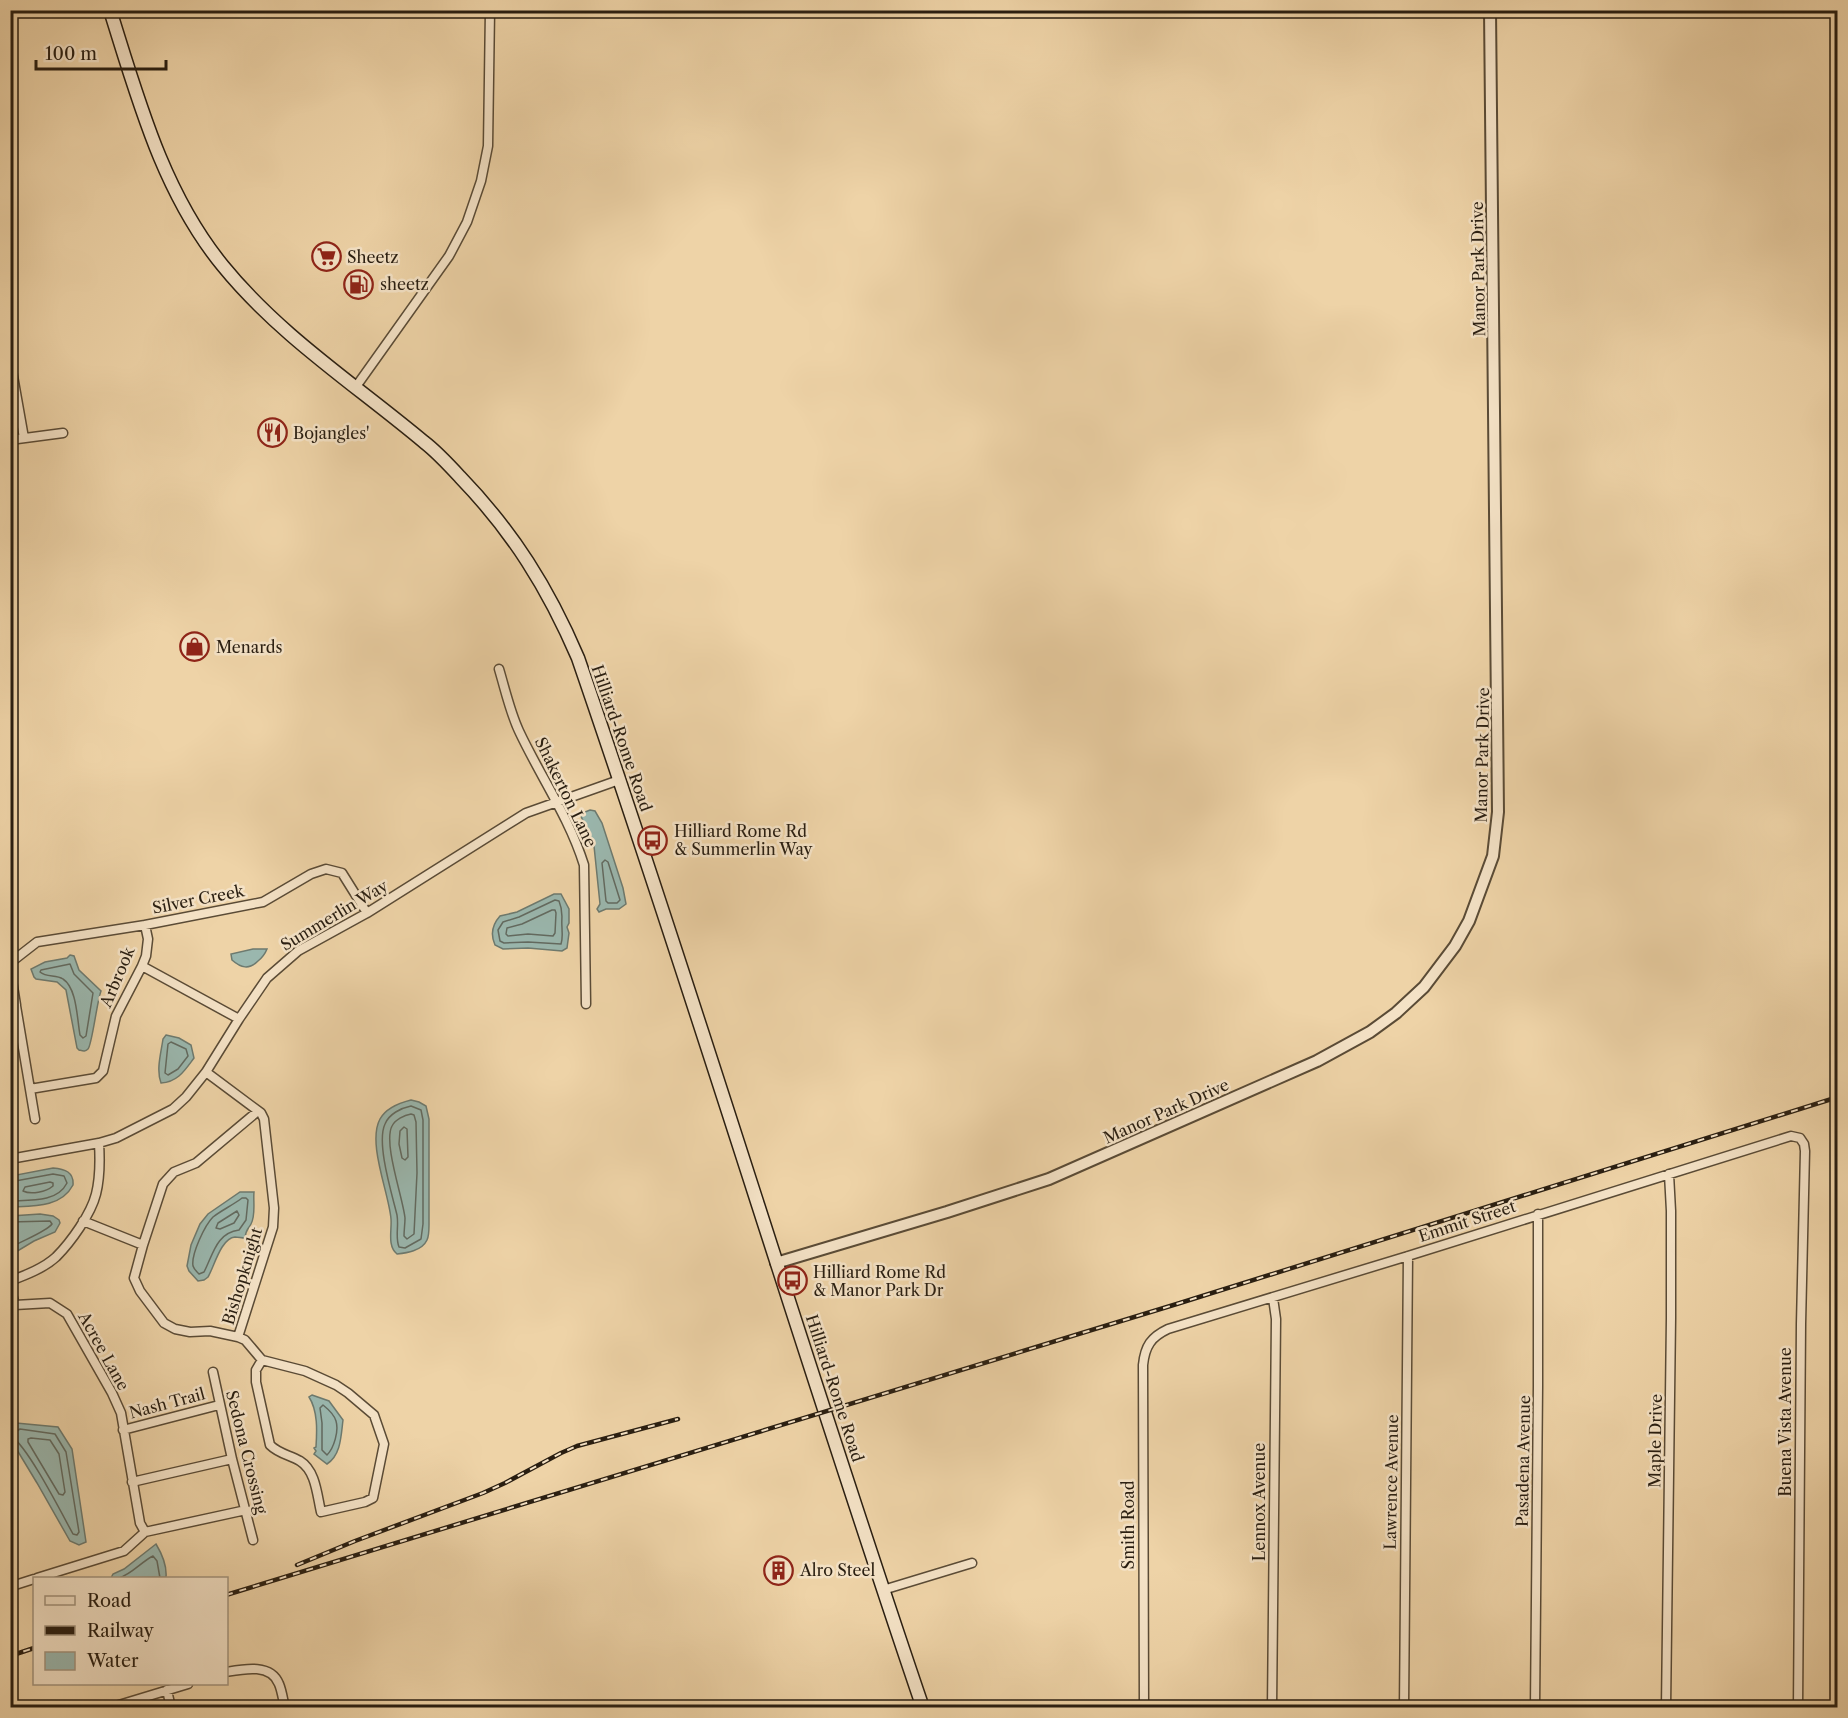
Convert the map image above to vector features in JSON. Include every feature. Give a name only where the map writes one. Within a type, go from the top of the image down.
[{"type":"main road","name":"Hilliard-Rome Road","points":[[110,10],[161,161],[172,187],[205,243],[274,321],[437,453],[479,497],[519,547],[536,573],[564,626],[578,658],[620,780],[923,1707]]},
{"type":"street","points":[[355,388],[449,256],[467,222],[481,181],[488,146],[490,10]]},
{"type":"street","name":"Manor Park Drive","points":[[776,1263],[1048,1179],[1317,1061],[1370,1032],[1396,1013],[1424,987],[1455,946],[1469,921],[1493,856],[1498,812],[1490,10]]},
{"type":"street","points":[[10,359],[24,438]]},
{"type":"street","points":[[10,440],[63,433]]},
{"type":"street","name":"Shakerton Lane","points":[[499,669],[517,728],[542,778],[557,801],[584,865],[586,1004]]},
{"type":"street","name":"Summerlin Way","points":[[10,1159],[116,1138],[173,1109],[206,1072],[267,978],[298,951],[367,913],[526,813],[620,780]]},
{"type":"street","name":"Silver Creek","points":[[10,963],[37,942],[145,925],[263,902],[311,874],[326,869],[342,873],[367,913]]},
{"type":"street","name":"Arbrook","points":[[30,1089],[96,1078],[103,1071],[116,1016],[142,966],[148,939],[145,925]]},
{"type":"street","points":[[142,966],[239,1019]]},
{"type":"street","points":[[10,968],[13,1003],[35,1119]]},
{"type":"street","points":[[206,1072],[258,1111],[196,1163],[174,1172],[163,1184],[134,1278],[140,1291],[164,1323],[175,1329],[190,1332],[210,1331],[238,1336],[245,1340],[262,1360],[305,1371],[336,1385],[374,1415],[384,1444],[373,1498],[321,1512],[313,1477],[308,1468],[300,1461],[276,1451],[270,1445],[256,1382],[256,1370],[262,1360]]},
{"type":"street","name":"Bishopknight","points":[[238,1336],[273,1227],[274,1208],[264,1119],[258,1111]]},
{"type":"street","name":"Emmit Street","points":[[1148,1344],[1156,1335],[1168,1329],[1784,1137],[1800,1138]]},
{"type":"street","name":"Buena Vista Avenue","points":[[1798,1707],[1801,1324],[1805,1151],[1800,1138]]},
{"type":"street","points":[[10,1281],[31,1273],[55,1258],[83,1221],[96,1195],[100,1157],[99,1143]]},
{"type":"street","name":"Maple Drive","points":[[1666,1707],[1671,1318],[1669,1174]]},
{"type":"street","name":"Pasadena Avenue","points":[[1534,1707],[1538,1214]]},
{"type":"street","points":[[83,1221],[143,1245]]},
{"type":"street","name":"Lawrence Avenue","points":[[1404,1707],[1408,1256]]},
{"type":"street","points":[[10,1287],[13,1306]]},
{"type":"street","name":"Lennox Avenue","points":[[1272,1707],[1276,1319],[1273,1298]]},
{"type":"street","name":"Acree Lane","points":[[13,1306],[50,1303],[68,1314],[121,1413],[140,1523],[145,1532]]},
{"type":"street","name":"Smith Road","points":[[1144,1707],[1143,1365],[1148,1344]]},
{"type":"street","name":"Sedona Crossing","points":[[213,1372],[219,1405],[253,1540]]},
{"type":"street","name":"Nash Trail","points":[[123,1430],[219,1405]]},
{"type":"street","points":[[132,1482],[232,1459]]},
{"type":"street","points":[[42,1577],[124,1551],[145,1532],[246,1510]]},
{"type":"street","points":[[883,1590],[972,1563]]},
{"type":"street","points":[[10,1579],[12,1586],[33,1580]]},
{"type":"street","points":[[228,1672],[244,1668],[264,1670],[272,1674],[279,1684],[285,1707]]},
{"type":"street","points":[[109,1707],[182,1685]]},
{"type":"street","points":[[167,1690],[171,1707]]},
{"type":"water","points":[[590,810],[595,811],[602,823],[623,888],[626,904],[619,909],[606,909],[599,912],[597,909],[600,904],[594,846],[580,814]]},
{"type":"water","points":[[554,894],[561,894],[569,909],[567,948],[562,951],[528,948],[503,949],[495,945],[493,930],[500,916],[517,912]]},
{"type":"water","points":[[253,949],[267,949],[263,957],[255,964],[248,967],[242,966],[232,960],[231,954]]},
{"type":"water","points":[[70,955],[74,956],[79,970],[101,991],[90,1046],[85,1051],[77,1048],[66,990],[57,982],[36,979],[31,969],[45,962],[67,958]]},
{"type":"water","points":[[166,1035],[179,1038],[191,1045],[194,1058],[177,1078],[161,1083],[159,1061],[163,1039]]},
{"type":"water","points":[[411,1100],[426,1106],[429,1119],[429,1232],[425,1244],[421,1247],[414,1251],[397,1254],[391,1242],[391,1219],[377,1154],[377,1129],[380,1119],[389,1109]]},
{"type":"water","points":[[53,1168],[65,1170],[72,1177],[73,1185],[68,1193],[54,1202],[11,1207],[11,1176]]},
{"type":"water","points":[[240,1192],[254,1192],[253,1216],[245,1238],[235,1237],[226,1242],[208,1277],[198,1281],[187,1266],[191,1245],[200,1224],[208,1214]]},
{"type":"water","points":[[40,1214],[53,1216],[59,1220],[60,1223],[55,1232],[11,1255],[11,1216]]},
{"type":"water","points":[[312,1395],[329,1401],[343,1420],[338,1450],[327,1464],[314,1454],[317,1428],[314,1408],[309,1397]]},
{"type":"water","points":[[16,1423],[58,1427],[72,1449],[86,1542],[79,1545],[70,1541],[11,1440],[11,1430]]},
{"type":"water","points":[[156,1544],[164,1560],[166,1577],[112,1577]]},
{"type":"railway","points":[[228,1594],[1180,1303],[1838,1097]]},
{"type":"railway","points":[[297,1565],[483,1493],[577,1446],[678,1419]]},
{"type":"railway","points":[[10,1656],[33,1648]]},
{"type":"place","name":"Sheetz","points":[[326,257]]},
{"type":"place","name":"sheetz","points":[[359,284]]},
{"type":"place","name":"Bojangles'","points":[[272,433]]},
{"type":"place","name":"Menards","points":[[195,647]]},
{"type":"place","name":"Hilliard Rome Rd & Summerlin Way","points":[[653,840]]},
{"type":"place","name":"Hilliard Rome Rd & Manor Park Dr","points":[[792,1281]]},
{"type":"place","name":"Alro Steel","points":[[779,1570]]}]
